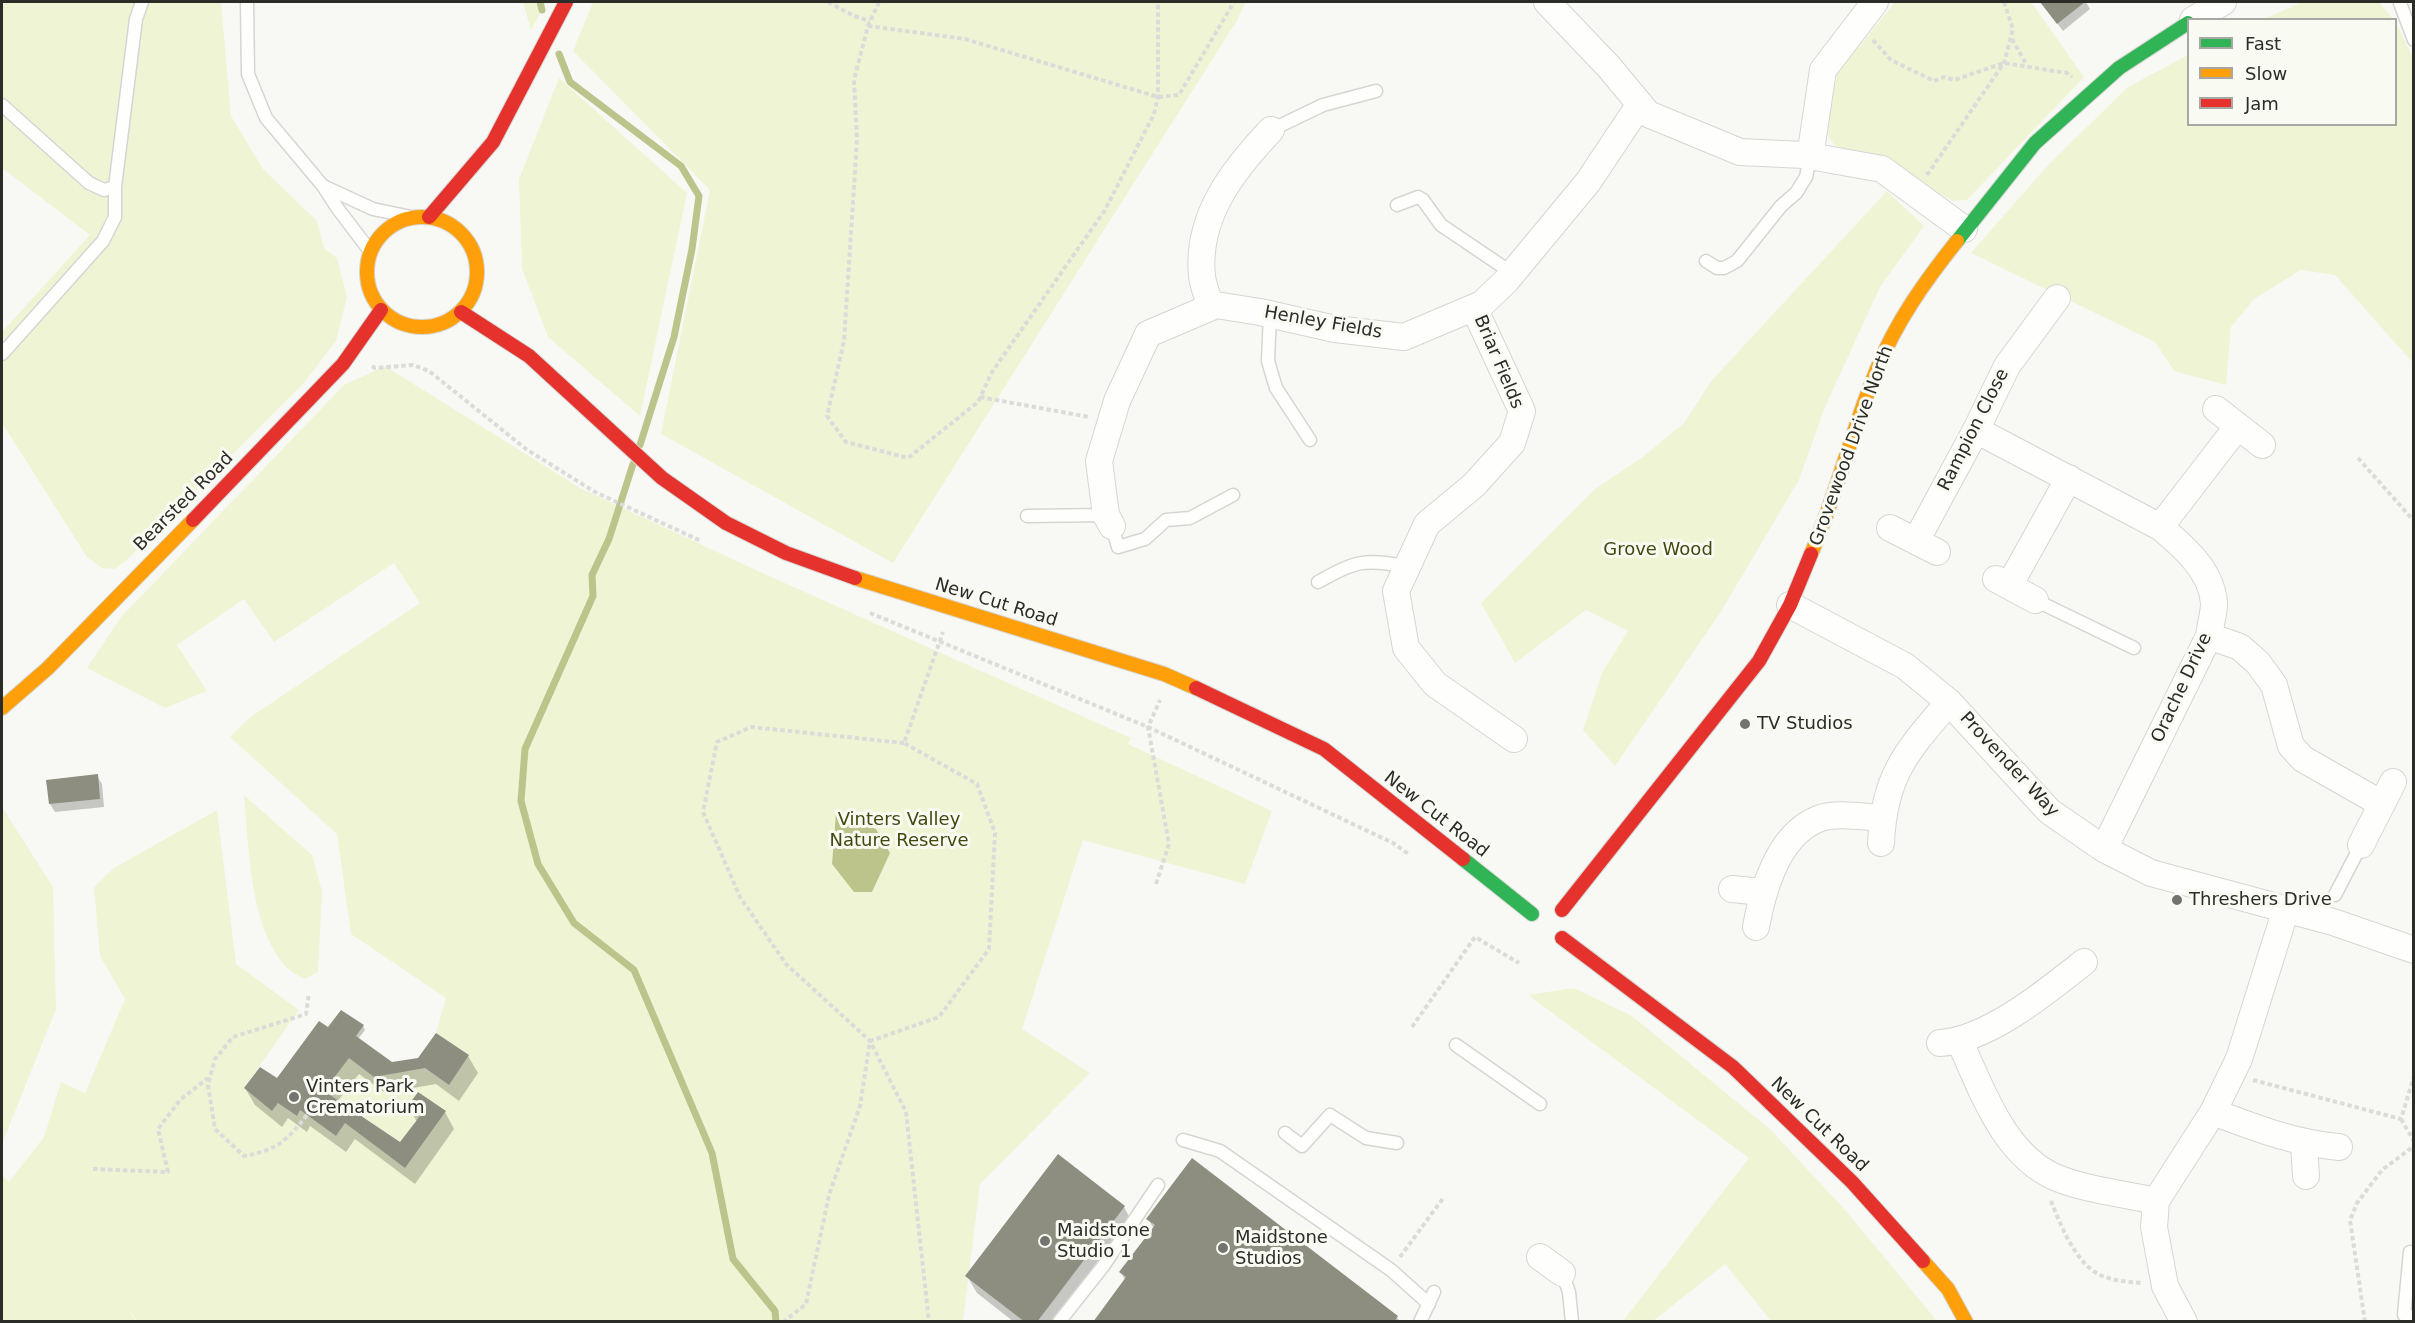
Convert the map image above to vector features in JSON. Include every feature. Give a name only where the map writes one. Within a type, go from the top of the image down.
[{"type":"street","points":[[429,217],[493,142],[566,2]]},
{"type":"street","points":[[1547,2],[1648,114],[1740,152],[1810,158],[1882,169],[1964,229]]},
{"type":"street","points":[[1810,158],[1822,70],[1875,2]]},
{"type":"street","points":[[2196,18],[2223,2]]},
{"type":"street","name":"Grovewood Drive North","points":[[1558,921],[1759,661],[1790,606],[1818,539],[1877,369],[1896,329],[1925,281],[1964,229],[2035,143],[2119,68],[2187,24]]},
{"type":"street","name":"Henley Fields","points":[[1109,520],[1099,461],[1117,401],[1148,334],[1216,305],[1270,314],[1335,329],[1404,338],[1474,308],[1482,304],[1512,273],[1588,182],[1640,104]]},
{"type":"street","points":[[1211,307],[1202,277],[1203,237],[1218,197],[1241,162],[1271,130]]},
{"type":"street","points":[[411,217],[429,217],[446,222],[460,232],[471,246],[477,263],[477,281],[471,298],[461,312],[442,324],[420,328],[406,326],[381,310],[372,297],[367,282],[366,266],[370,251],[387,230],[411,217]]},
{"type":"street","name":"Rampion Close","points":[[1890,528],[1926,546],[1976,430],[2007,366],[2046,327],[2057,298]]},
{"type":"street","name":"Briar Fields","points":[[1474,308],[1522,411],[1512,442],[1474,484],[1427,524],[1396,591],[1406,648],[1435,684],[1514,740]]},
{"type":"street","name":"Bearsted Road","points":[[2,708],[72,643],[288,423],[343,364],[381,310]]},
{"type":"street","name":"New Cut Road","points":[[461,312],[529,356],[662,478],[726,523],[786,553],[843,574],[1171,677],[1231,703],[1324,749],[1530,920],[1558,921],[1733,1067],[1852,1182],[1948,1289],[1966,1322]]},
{"type":"street","points":[[2216,409],[2262,445]]},
{"type":"street","points":[[2160,527],[2238,426]]},
{"type":"street","name":"Orache Drive","points":[[1976,430],[2160,527],[2181,545],[2205,574],[2214,603],[2209,636],[2104,849]]},
{"type":"street","points":[[2035,600],[2002,583],[2069,478]]},
{"type":"street","name":"Provender Way","points":[[1790,606],[1905,666],[1949,702],[2049,811],[2104,849],[2151,873],[2380,936],[2414,950]]},
{"type":"street","points":[[2209,636],[2240,647],[2258,663],[2274,685],[2291,746],[2303,759],[2387,793],[2361,845]]},
{"type":"street","points":[[1756,927],[1762,891],[1783,851],[1798,830],[1819,818],[1881,830],[1894,773],[1901,759],[1949,702]]},
{"type":"street","points":[[1731,889],[1762,891]]},
{"type":"street","points":[[2184,1322],[2164,1280],[2154,1227],[2156,1201],[2213,1112],[2231,1074],[2271,962],[2286,909]]},
{"type":"street","points":[[2084,962],[2042,981],[1988,1028],[1950,1042],[2004,1130],[2025,1158],[2053,1176],[2156,1201]]},
{"type":"street","points":[[2213,1112],[2304,1144],[2339,1147]]},
{"type":"street","points":[[2304,1144],[2306,1176]]},
{"type":"street","points":[[1540,1257],[1562,1272]]},
{"type":"lane","points":[[2,354],[103,241],[114,217],[115,187],[136,19],[142,2]]},
{"type":"lane","points":[[247,2],[248,74],[266,118],[323,186],[370,251]]},
{"type":"lane","points":[[2401,2],[2414,40]]},
{"type":"lane","points":[[1271,130],[1323,105],[1376,91]]},
{"type":"lane","points":[[2,105],[89,183],[104,190],[115,187]]},
{"type":"lane","points":[[1706,261],[1717,268],[1724,268],[1737,261],[1781,206],[1796,193],[1806,177],[1810,158]]},
{"type":"lane","points":[[323,186],[373,209],[411,217]]},
{"type":"lane","points":[[1397,205],[1418,197],[1423,200],[1441,225],[1512,273]]},
{"type":"lane","points":[[1270,314],[1268,361],[1276,388],[1310,440]]},
{"type":"lane","points":[[1027,516],[1109,520],[1119,547],[1145,539],[1167,520],[1191,518],[1233,495]]},
{"type":"lane","points":[[1318,582],[1351,563],[1376,562],[1407,567]]},
{"type":"lane","points":[[2035,600],[2134,648]]},
{"type":"lane","points":[[2335,895],[2361,845]]},
{"type":"lane","points":[[1456,1045],[1540,1104]]},
{"type":"lane","points":[[1285,1133],[1302,1146],[1330,1115],[1366,1138],[1397,1143]]},
{"type":"lane","points":[[1183,1140],[1220,1151],[1431,1298],[1420,1322]]},
{"type":"lane","points":[[1059,1322],[1104,1265],[1158,1185]]},
{"type":"lane","points":[[2410,1252],[2404,1315],[2414,1317]]},
{"type":"lane","points":[[1562,1272],[1569,1292],[1572,1322]]},
{"type":"path","points":[[828,2],[854,16],[871,21]]},
{"type":"path","points":[[879,2],[868,26],[854,80],[857,140],[844,341],[827,416],[846,442],[908,458],[978,402],[992,372],[1105,210],[1154,114],[1158,97],[1158,2]]},
{"type":"path","points":[[868,26],[965,39],[1158,97],[1179,95],[1234,2]]},
{"type":"path","points":[[1916,194],[2004,63],[2012,39],[2012,20],[2004,2]]},
{"type":"path","points":[[1856,28],[1876,42],[1891,60],[1934,81],[1944,77],[1954,80],[2004,63],[2026,64],[2067,73],[2073,78]]},
{"type":"path","points":[[2012,39],[2026,64]]},
{"type":"path","points":[[352,350],[375,368],[413,365],[429,371],[526,449],[595,492],[705,543]]},
{"type":"path","points":[[980,397],[1111,422]]},
{"type":"path","points":[[2358,458],[2414,521]]},
{"type":"path","points":[[904,742],[951,608]]},
{"type":"path","points":[[865,611],[1148,727],[1393,843],[1412,856]]},
{"type":"path","points":[[1156,884],[1169,844],[1148,727],[1171,677]]},
{"type":"path","points":[[870,1041],[939,1017],[989,949],[995,833],[977,784],[904,742],[751,727],[717,742],[703,812],[740,897],[786,964],[870,1041],[906,1112],[929,1322]]},
{"type":"path","points":[[1412,1027],[1475,937],[1519,963]]},
{"type":"path","points":[[307,1115],[288,1139],[267,1152],[244,1156],[215,1129],[208,1085],[215,1059],[233,1037],[306,1014],[309,993]]},
{"type":"path","points":[[783,1322],[806,1304],[829,1195],[860,1106],[870,1041]]},
{"type":"path","points":[[2231,1074],[2401,1119],[2414,1141]]},
{"type":"path","points":[[93,1169],[168,1172],[158,1129],[180,1100],[210,1077]]},
{"type":"path","points":[[2401,1119],[2413,1079]]},
{"type":"path","points":[[2365,1322],[2350,1220],[2357,1203],[2382,1170],[2414,1146]]},
{"type":"path","points":[[2053,1176],[2051,1202],[2083,1261],[2098,1274],[2116,1280],[2143,1283],[2164,1280]]},
{"type":"path","points":[[1391,1270],[1444,1197]]},
{"type":"green space","points":[[2,2],[221,2],[231,116],[263,169],[317,221],[324,248],[337,258],[347,297],[336,341],[303,384],[129,558],[115,569],[102,568],[87,557],[2,423],[2,332],[90,235],[2,168]]},
{"type":"green space","points":[[523,2],[546,2],[531,30]]},
{"type":"green space","points":[[593,2],[1246,2],[1236,22],[893,563],[661,434],[710,190],[573,51]]},
{"type":"green space","points":[[1895,2],[2031,2],[2084,77],[1967,200],[1952,201],[1901,170],[1834,145],[1826,132],[1837,74]]},
{"type":"green space","points":[[2302,2],[2379,2],[2392,18],[2266,18]]},
{"type":"green space","points":[[2397,25],[2413,58],[2413,363],[2335,275],[2301,270],[2254,299],[2231,327],[2226,385],[2174,371],[2155,342],[1971,253],[2048,165],[2128,87],[2187,56],[2187,126],[2397,126]]},
{"type":"green space","points":[[559,78],[687,193],[640,416],[548,337],[522,269],[519,179]]},
{"type":"green space","name":"Grove Wood","points":[[1887,191],[1924,226],[1880,287],[1825,407],[1799,480],[1720,613],[1615,766],[1583,730],[1602,673],[1628,631],[1586,610],[1515,663],[1481,603],[1595,489],[1643,457],[1684,423],[1712,380]]},
{"type":"green space","name":"Vinters Valley Nature Reserve","points":[[385,366],[580,488],[758,571],[1131,738],[1128,744],[1272,811],[1245,884],[1083,840],[1022,1029],[1090,1073],[980,1184],[963,1321],[137,1322],[129,1308],[135,1321],[2,1321],[2,1175],[9,1182],[44,1137],[61,1082],[85,1093],[125,999],[100,956],[94,887],[114,868],[217,810],[236,964],[299,1010],[244,1088],[272,1111],[278,1103],[296,1116],[300,1110],[336,1136],[345,1123],[405,1168],[445,1112],[418,1092],[407,1107],[420,1116],[400,1142],[324,1091],[349,1058],[374,1077],[425,1068],[449,1085],[469,1055],[436,1033],[446,998],[351,934],[337,834],[230,737],[249,718],[420,603],[394,563],[274,642],[244,599],[177,645],[207,691],[165,708],[87,668],[121,617],[344,385]]},
{"type":"green space","points":[[244,795],[312,855],[322,891],[318,972],[305,979],[286,967],[274,950],[265,930],[253,885]]},
{"type":"green space","points":[[2,807],[53,887],[56,1009],[2,1144]]},
{"type":"green space","points":[[1574,988],[1632,1016],[1771,1130],[1846,1211],[1937,1321],[1771,1321],[1725,1264],[1653,1321],[1623,1321],[1749,1158],[1528,995]]},
{"type":"shaded area","points":[[836,813],[876,829],[890,853],[872,892],[854,892],[832,864]]},
{"type":"building","points":[[2040,2],[2085,2],[2057,24]]},
{"type":"building","points":[[98,774],[100,799],[49,804],[46,780]]},
{"type":"building","name":"Vinters Park Crematorium","points":[[341,1010],[364,1025],[356,1036],[392,1062],[418,1058],[436,1033],[469,1055],[449,1085],[425,1068],[374,1077],[349,1058],[324,1091],[400,1142],[420,1116],[407,1107],[418,1092],[446,1111],[405,1168],[345,1123],[336,1136],[300,1110],[297,1116],[278,1103],[272,1111],[244,1088],[260,1067],[277,1078],[319,1021],[328,1027]]},
{"type":"building","name":"Maidstone Studio 1","points":[[1058,1154],[1125,1206],[1037,1322],[1025,1322],[965,1276]]},
{"type":"building","name":"Maidstone Studios","points":[[1192,1158],[1398,1316],[1394,1322],[1093,1322],[1126,1277],[1119,1272],[1155,1225],[1146,1219]]},
{"type":"waterway","points":[[540,2],[542,10]]},
{"type":"waterway","points":[[559,54],[570,82],[681,166],[699,196],[692,249],[674,337],[640,445]]},
{"type":"waterway","points":[[633,464],[609,539],[592,575],[593,596],[525,749],[521,801],[538,864],[574,923],[634,970],[712,1153],[733,1259],[775,1311],[776,1322]]},
{"type":"traffic: fast","points":[[1957,241],[2035,143],[2119,68],[2187,24]]},
{"type":"traffic: fast","points":[[1463,859],[1532,914]]},
{"type":"traffic: slow","points":[[422,217],[443,221],[461,233],[473,251],[477,272],[473,293],[461,311],[443,323],[422,327],[401,323],[383,311],[371,293],[367,272],[371,251],[383,233],[401,221],[422,217]]},
{"type":"traffic: slow","points":[[1811,554],[1868,392],[1885,352],[1912,302],[1957,241]]},
{"type":"traffic: slow","points":[[2,708],[48,668],[193,520]]},
{"type":"traffic: slow","points":[[855,578],[1164,674],[1196,688]]},
{"type":"traffic: slow","points":[[1923,1261],[1948,1289],[1966,1322]]},
{"type":"traffic: jam","points":[[429,217],[493,142],[566,2]]},
{"type":"traffic: jam","points":[[193,520],[343,364],[381,310]]},
{"type":"traffic: jam","points":[[461,312],[529,356],[662,478],[726,523],[786,553],[855,578]]},
{"type":"traffic: jam","points":[[1562,910],[1759,661],[1790,605],[1811,554]]},
{"type":"traffic: jam","points":[[1196,688],[1324,749],[1463,859]]},
{"type":"traffic: jam","points":[[1562,938],[1733,1067],[1852,1182],[1923,1261]]},
{"type":"place","name":"TV Studios","points":[[1745,724]]},
{"type":"place","name":"Threshers Drive","points":[[2177,900]]},
{"type":"place","name":"Vinters Park Crematorium","points":[[294,1097]]},
{"type":"place","name":"Maidstone Studio 1","points":[[1045,1241]]},
{"type":"place","name":"Maidstone Studios","points":[[1223,1248]]}]
